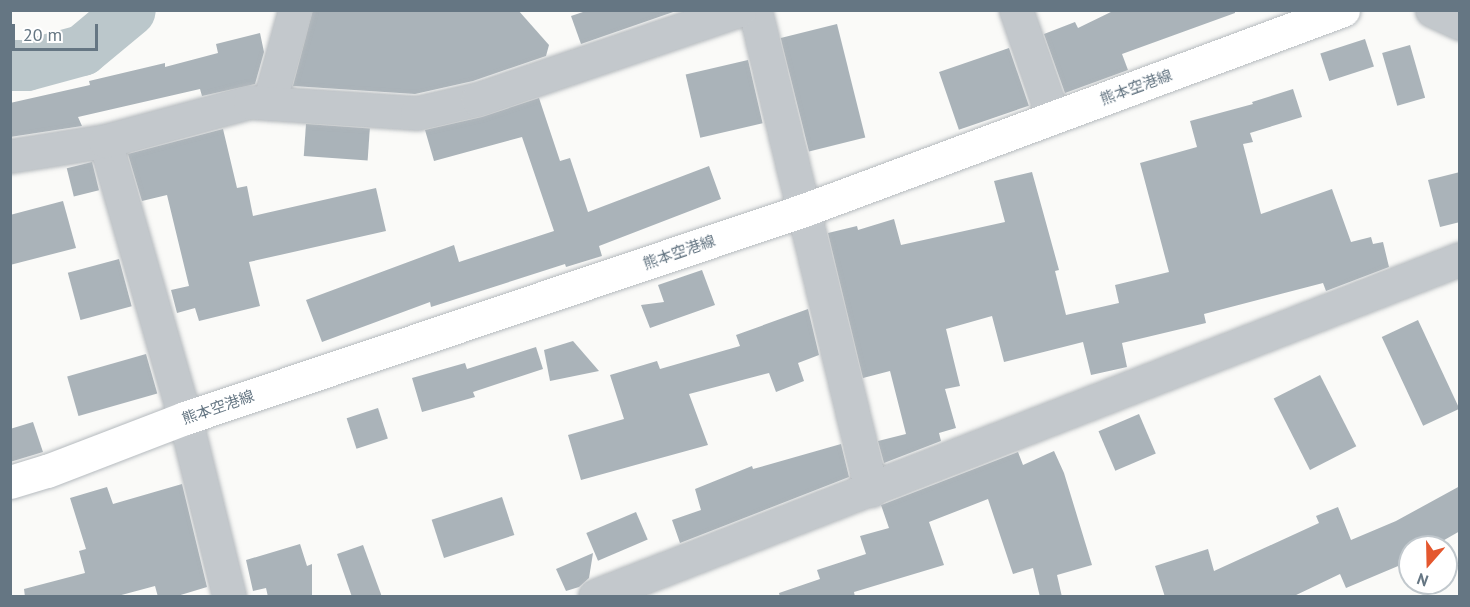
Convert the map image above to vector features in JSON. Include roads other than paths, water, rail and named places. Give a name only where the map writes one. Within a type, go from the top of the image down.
[{"type":"main road","name":"熊本空港線","points":[[10,482],[47,471],[185,417],[804,210],[1343,10]]},
{"type":"street","points":[[269,103],[295,10]]},
{"type":"street","points":[[10,156],[105,141],[250,102],[417,113],[478,99],[739,10]]},
{"type":"street","points":[[755,10],[871,490]]},
{"type":"street","points":[[1016,10],[1053,117]]},
{"type":"street","points":[[1432,10],[1460,23]]},
{"type":"street","points":[[105,141],[185,417],[229,597]]},
{"type":"street","points":[[595,597],[1460,259]]},
{"type":"waterway","points":[[10,65],[26,65],[82,50],[130,10]]}]
